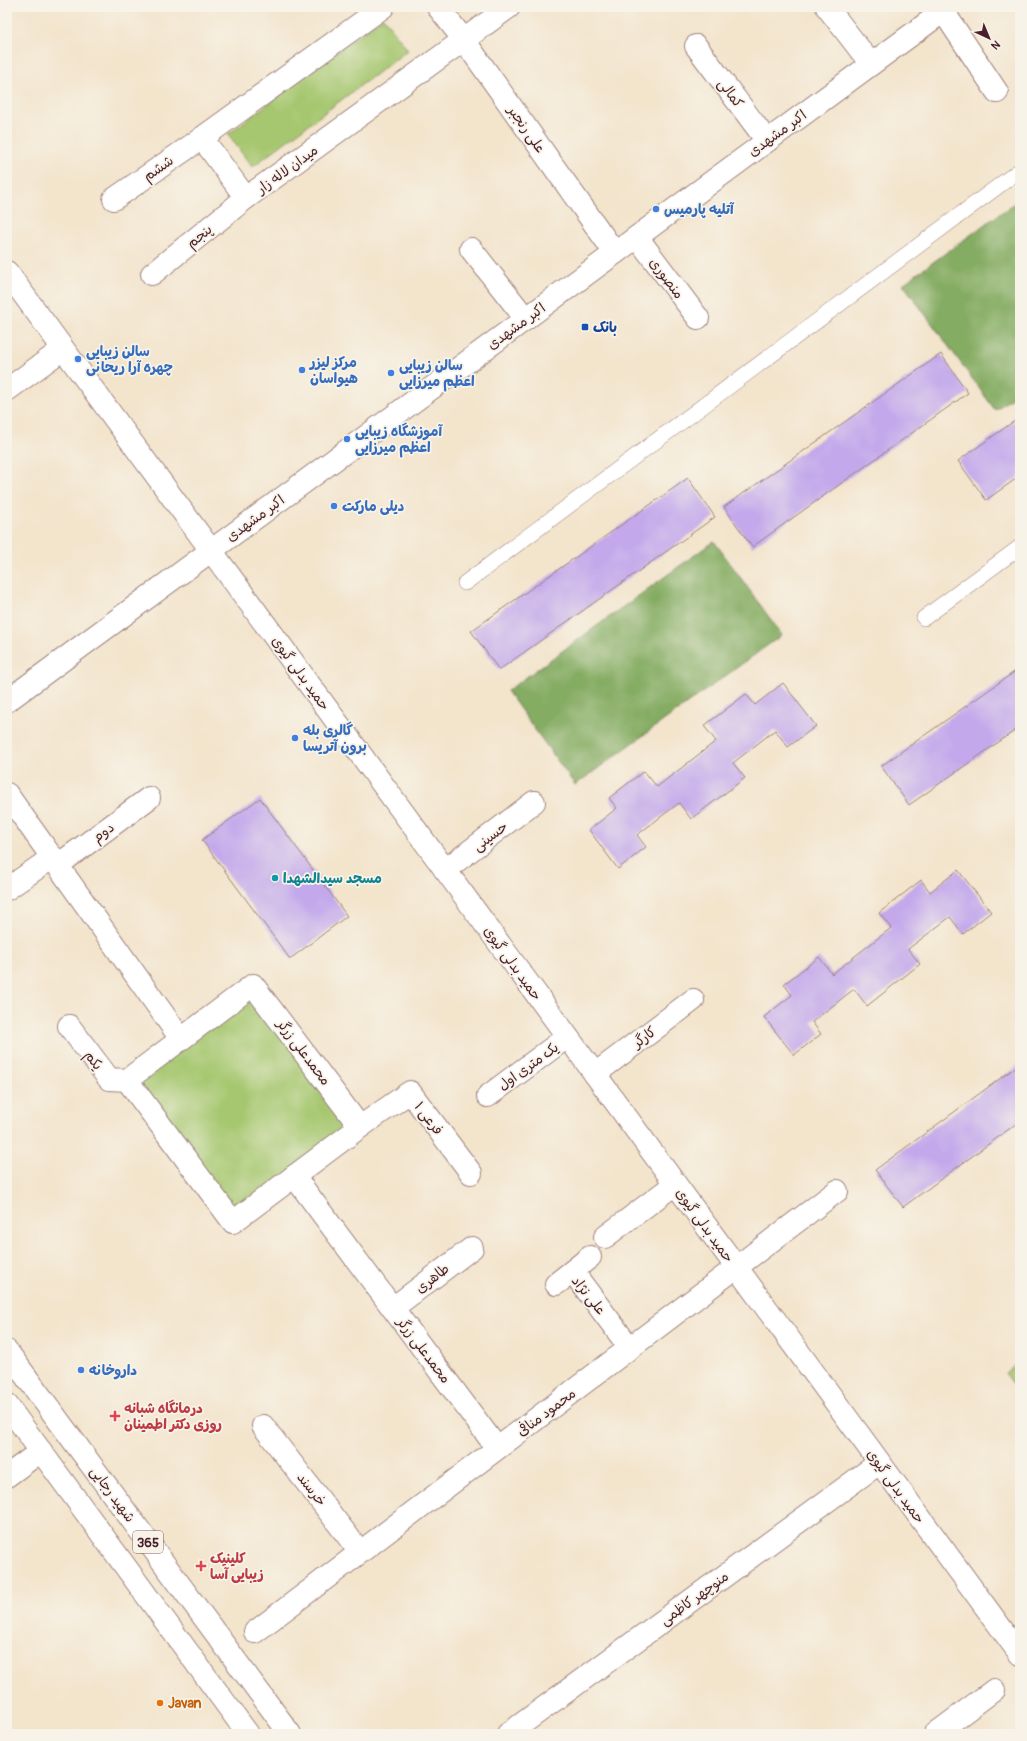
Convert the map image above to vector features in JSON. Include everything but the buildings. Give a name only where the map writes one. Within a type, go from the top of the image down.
[{"type":"street","points":[[202,138],[383,7]]},
{"type":"street","name":"علی رنجبر","points":[[438,7],[464,40],[615,253]]},
{"type":"street","name":"میدان لاله زار","points":[[202,138],[246,198],[509,7]]},
{"type":"street","points":[[827,7],[871,64]]},
{"type":"street","points":[[946,9],[997,92]]},
{"type":"street","name":"اکبر مشهدی","points":[[7,701],[946,9]]},
{"type":"street","name":"کمالی","points":[[696,46],[767,141]]},
{"type":"street","name":"ششم","points":[[114,199],[202,138]]},
{"type":"street","name":"پنجم","points":[[152,274],[246,198]]},
{"type":"street","name":"منصوری","points":[[637,237],[698,318]]},
{"type":"street","points":[[471,249],[526,318]]},
{"type":"street","name":"حمید بدلی گیوی","points":[[7,272],[1020,1654]]},
{"type":"street","points":[[7,390],[63,349]]},
{"type":"street","points":[[7,794],[181,1039]]},
{"type":"street","name":"دوم","points":[[7,889],[55,861],[149,798]]},
{"type":"street","name":"حسینی","points":[[445,870],[534,802]]},
{"type":"street","name":"محمدعلی زرگر","points":[[127,1080],[253,985],[360,1126]]},
{"type":"street","name":"کارگر","points":[[595,1074],[694,1000]]},
{"type":"street","name":"یکم","points":[[69,1026],[109,1080],[127,1080]]},
{"type":"street","name":"یک متری اول","points":[[488,1096],[568,1037]]},
{"type":"street","points":[[127,1080],[232,1222],[360,1126]]},
{"type":"street","name":"فرعی ۱","points":[[360,1126],[410,1092],[471,1173]]},
{"type":"street","name":"محمدعلی زرگر","points":[[294,1176],[498,1448]]},
{"type":"street","points":[[605,1237],[675,1184]]},
{"type":"street","name":"محمود منافی","points":[[255,1632],[837,1191]]},
{"type":"street","name":"طاهری","points":[[393,1308],[472,1248]]},
{"type":"street","name":"علی نژاد","points":[[590,1257],[556,1284],[573,1272],[630,1348]]},
{"type":"street","name":"شهید رجایی","points":[[7,1350],[290,1734]]},
{"type":"street","name":"365","points":[[7,1405],[248,1734]]},
{"type":"street","name":"خرسند","points":[[263,1426],[360,1552]]},
{"type":"street","points":[[7,1476],[41,1451]]},
{"type":"street","name":"منوچهر کاظمی","points":[[508,1734],[879,1463]]},
{"type":"street","points":[[936,1734],[994,1690]]},
{"type":"lane","points":[[466,583],[1020,170]]},
{"type":"lane","points":[[924,618],[1020,547]]},
{"type":"green space","points":[[383,17],[408,50],[252,167],[228,134]]},
{"type":"green space","points":[[1020,199],[1020,392],[995,410],[903,284]]},
{"type":"green space","points":[[714,541],[782,635],[575,785],[507,691]]},
{"type":"green space","points":[[253,986],[357,1128],[229,1222],[127,1080]]},
{"type":"green space","points":[[1020,1362],[1020,1393],[1005,1373]]},
{"type":"place","name":"آتلیه پارمیس","points":[[656,209]]},
{"type":"place","name":"بانک","points":[[585,327]]},
{"type":"place","name":"سالن زیبایی چهره آرا ریحانی","points":[[78,359]]},
{"type":"place","name":"مرکز لیزر هیواسان","points":[[302,370]]},
{"type":"place","name":"سالن زیبایی اعظم میرزایی","points":[[391,373]]},
{"type":"place","name":"آموزشگاه زیبایی اعظم میرزایی","points":[[347,439]]},
{"type":"place","name":"دیلی مارکت","points":[[334,506]]},
{"type":"place","name":"گالری بله برون آتریسا","points":[[295,738]]},
{"type":"place","name":"مسجد سیدالشهدا","points":[[275,878]]},
{"type":"place","name":"داروخانه","points":[[81,1370]]},
{"type":"place","name":"درمانگاه شبانه روزی دکتر اطمینان","points":[[115,1416]]},
{"type":"place","name":"کلینیک زیبایی آسا","points":[[201,1566]]},
{"type":"place","name":"Javan","points":[[160,1703]]}]
